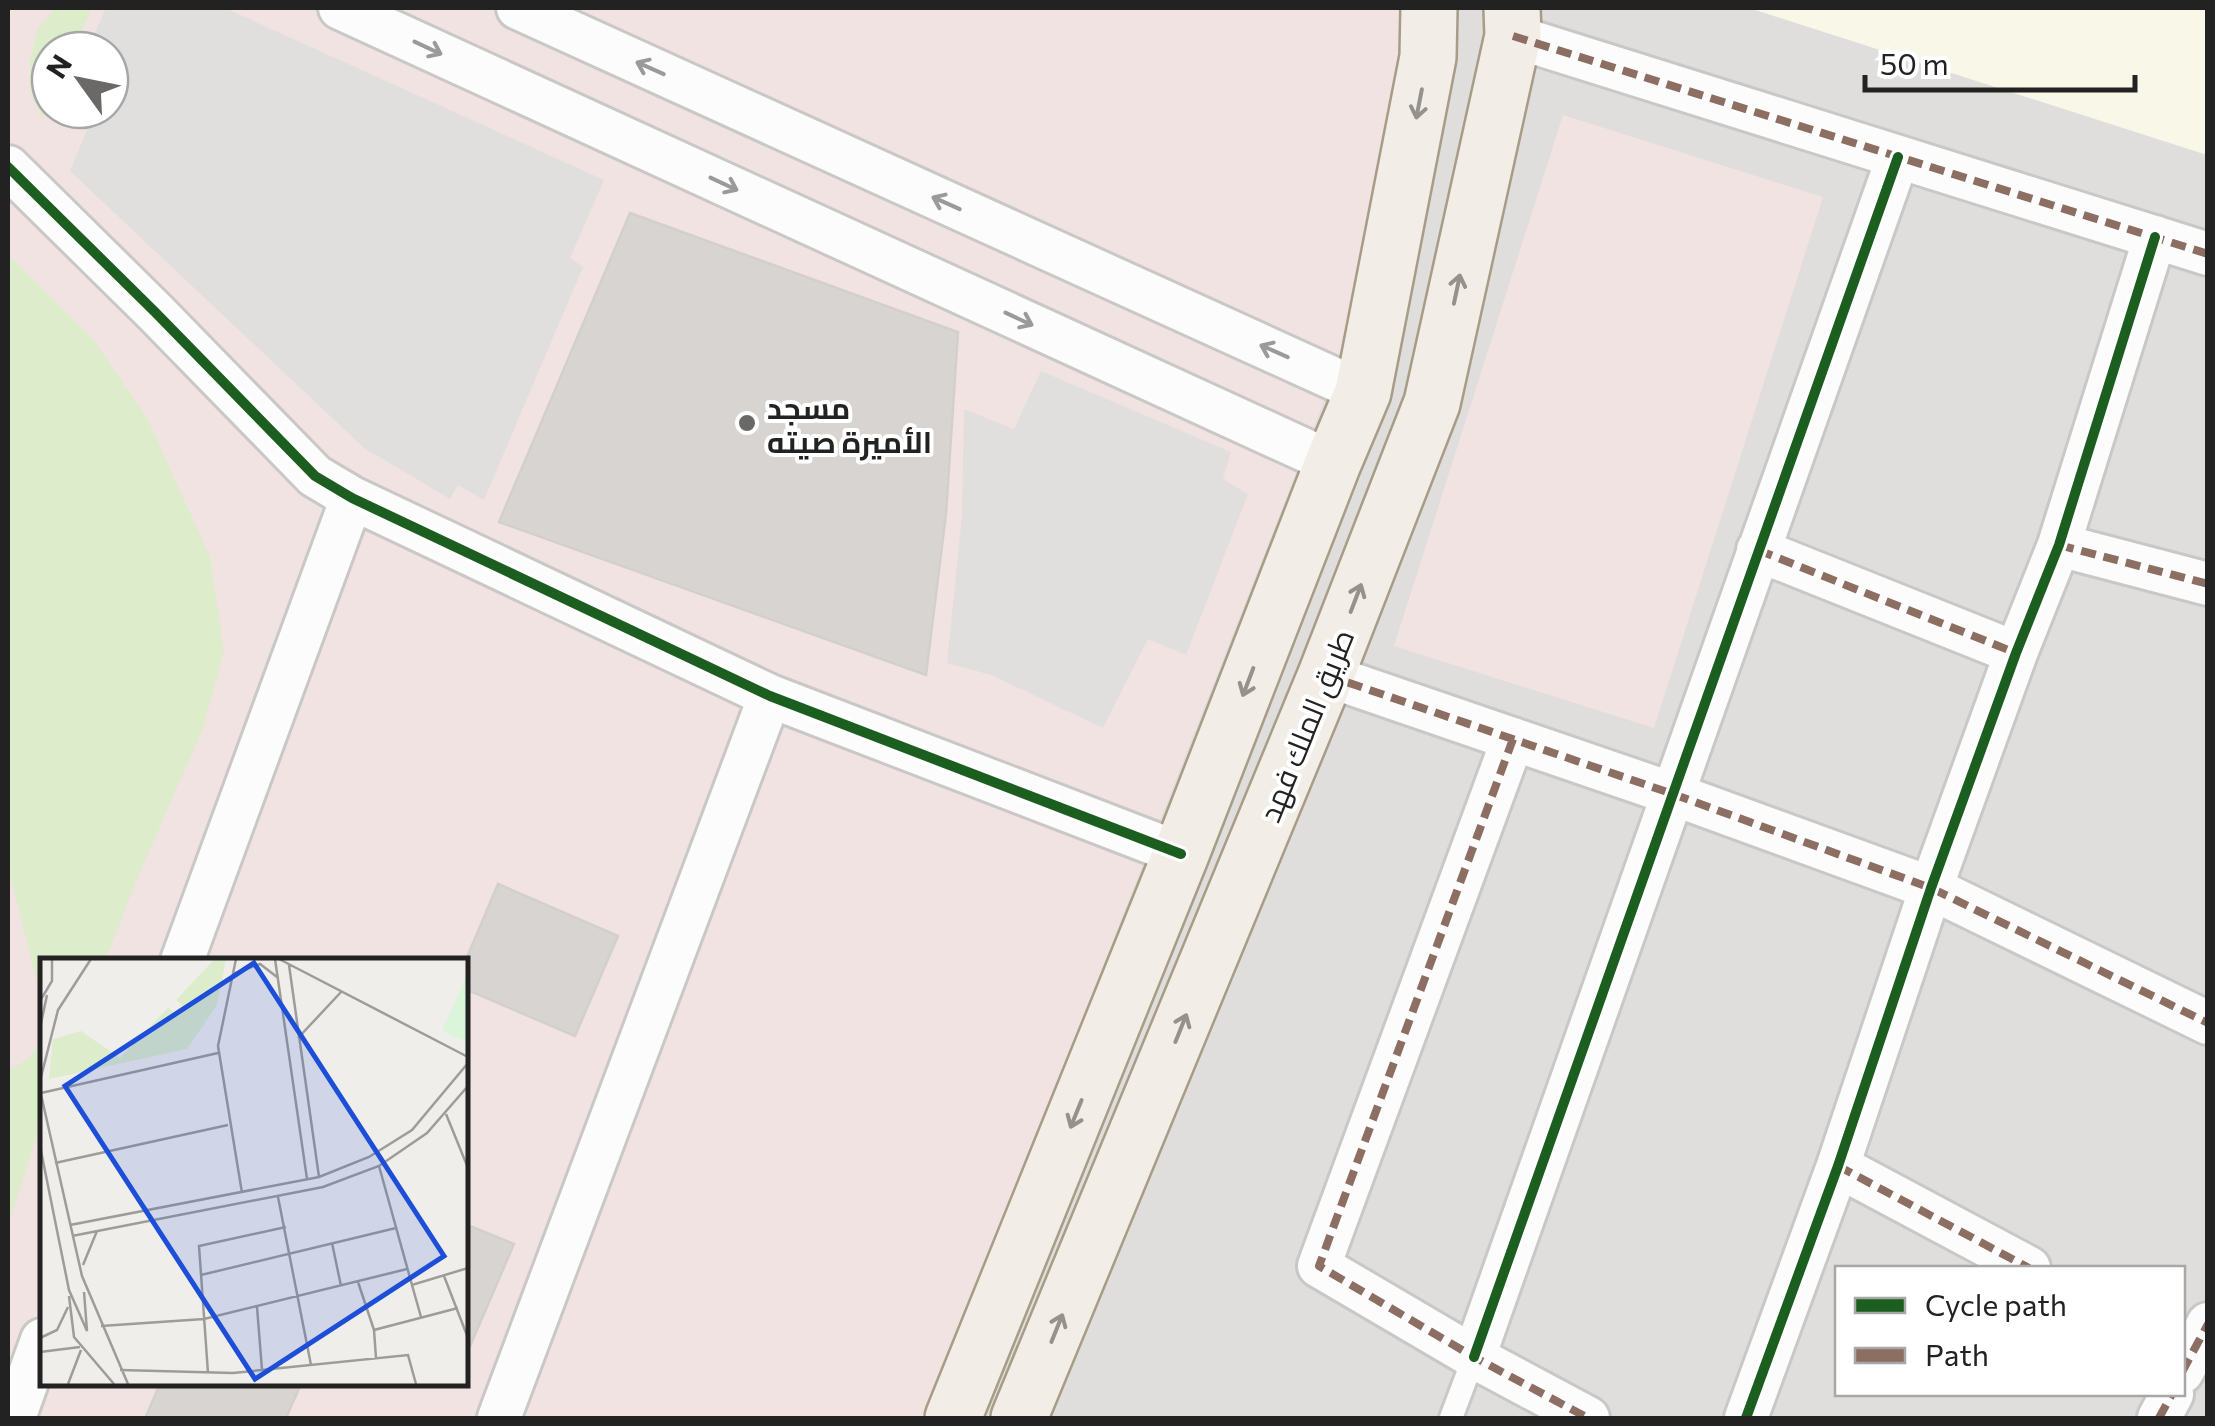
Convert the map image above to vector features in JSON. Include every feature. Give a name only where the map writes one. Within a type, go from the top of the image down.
[{"type":"main road","points":[[954,1418],[1363,392],[1428,57],[1429,8]]},
{"type":"main road","name":"طريق الملك فهد","points":[[1020,1418],[1326,675],[1432,403],[1512,22]]},
{"type":"street","points":[[340,8],[1333,464]]},
{"type":"street","points":[[537,12],[1363,392]]},
{"type":"street","points":[[1512,22],[1898,157],[2208,254]]},
{"type":"street","points":[[1474,1358],[1898,157]]},
{"type":"street","points":[[8,167],[315,476],[352,498],[770,696],[1181,854]]},
{"type":"street","points":[[1746,1418],[1838,1166],[1931,888],[2059,544],[2154,237]]},
{"type":"street","points":[[183,958],[352,498]]},
{"type":"street","points":[[2059,544],[2208,584]]},
{"type":"street","points":[[1758,550],[2016,653]]},
{"type":"street","points":[[1326,675],[1931,888],[2208,1023]]},
{"type":"street","points":[[498,1418],[770,696]]},
{"type":"street","points":[[1512,739],[1318,1266],[1474,1358],[1588,1418]]},
{"type":"street","points":[[1838,1166],[2025,1266]]},
{"type":"street","points":[[14,1418],[40,1346]]},
{"type":"street","points":[[2159,1418],[2171,1396]]},
{"type":"lane","points":[[1451,1418],[1474,1358]]},
{"type":"shaded area","points":[[8,8],[1423,8],[1349,337],[926,1418],[8,1418]]},
{"type":"shaded area","points":[[106,8],[225,8],[604,180],[570,258],[583,267],[484,500],[458,485],[450,499],[364,448],[70,171],[87,130],[130,130],[130,30],[96,30]]},
{"type":"shaded area","points":[[1423,8],[2207,8],[2207,1418],[926,1418],[1349,337]]},
{"type":"shaded area","points":[[1749,8],[2207,8],[2207,155]]},
{"type":"shaded area","points":[[1563,115],[1823,197],[1654,728],[1394,646]]},
{"type":"shaded area","points":[[1041,371],[1231,452],[1223,479],[1248,494],[1186,655],[1148,639],[1103,728],[991,675],[947,663],[962,515],[964,409],[1014,429]]},
{"type":"green space","points":[[56,8],[92,8],[82,30],[38,28]]},
{"type":"green space","points":[[8,255],[95,342],[146,416],[210,557],[224,651],[203,728],[106,958],[40,958],[40,995],[8,866]]},
{"type":"green space","points":[[40,1042],[40,1125],[8,1226],[8,1070],[27,1060]]},
{"type":"building","name":"مسجد الأميرة صيته","points":[[630,213],[958,332],[946,514],[926,675],[499,522]]},
{"type":"building","points":[[498,884],[618,936],[575,1036],[468,990],[467,958]]},
{"type":"building","points":[[468,1225],[514,1244],[468,1351]]},
{"type":"building","points":[[159,1386],[300,1386],[286,1418],[146,1416]]},
{"type":"marked path","points":[[1513,36],[2208,254]]},
{"type":"marked path","points":[[2059,545],[2208,584]]},
{"type":"marked path","points":[[1758,550],[2016,653]]},
{"type":"marked path","points":[[1326,675],[1931,888],[2208,1023]]},
{"type":"marked path","points":[[1513,739],[1319,1266],[1588,1418]]},
{"type":"marked path","points":[[1838,1166],[2025,1266]]},
{"type":"marked path","points":[[2185,1366],[2208,1324]]},
{"type":"marked path","points":[[2159,1418],[2171,1396]]},
{"type":"cycle path","points":[[1474,1357],[1898,157]]},
{"type":"cycle path","points":[[8,167],[315,476],[352,498],[770,696],[1181,854]]},
{"type":"cycle path","points":[[1746,1418],[1838,1166],[1931,888],[2059,545],[2155,237]]},
{"type":"place","name":"مسجد الأميرة صيته","points":[[747,423]]}]
